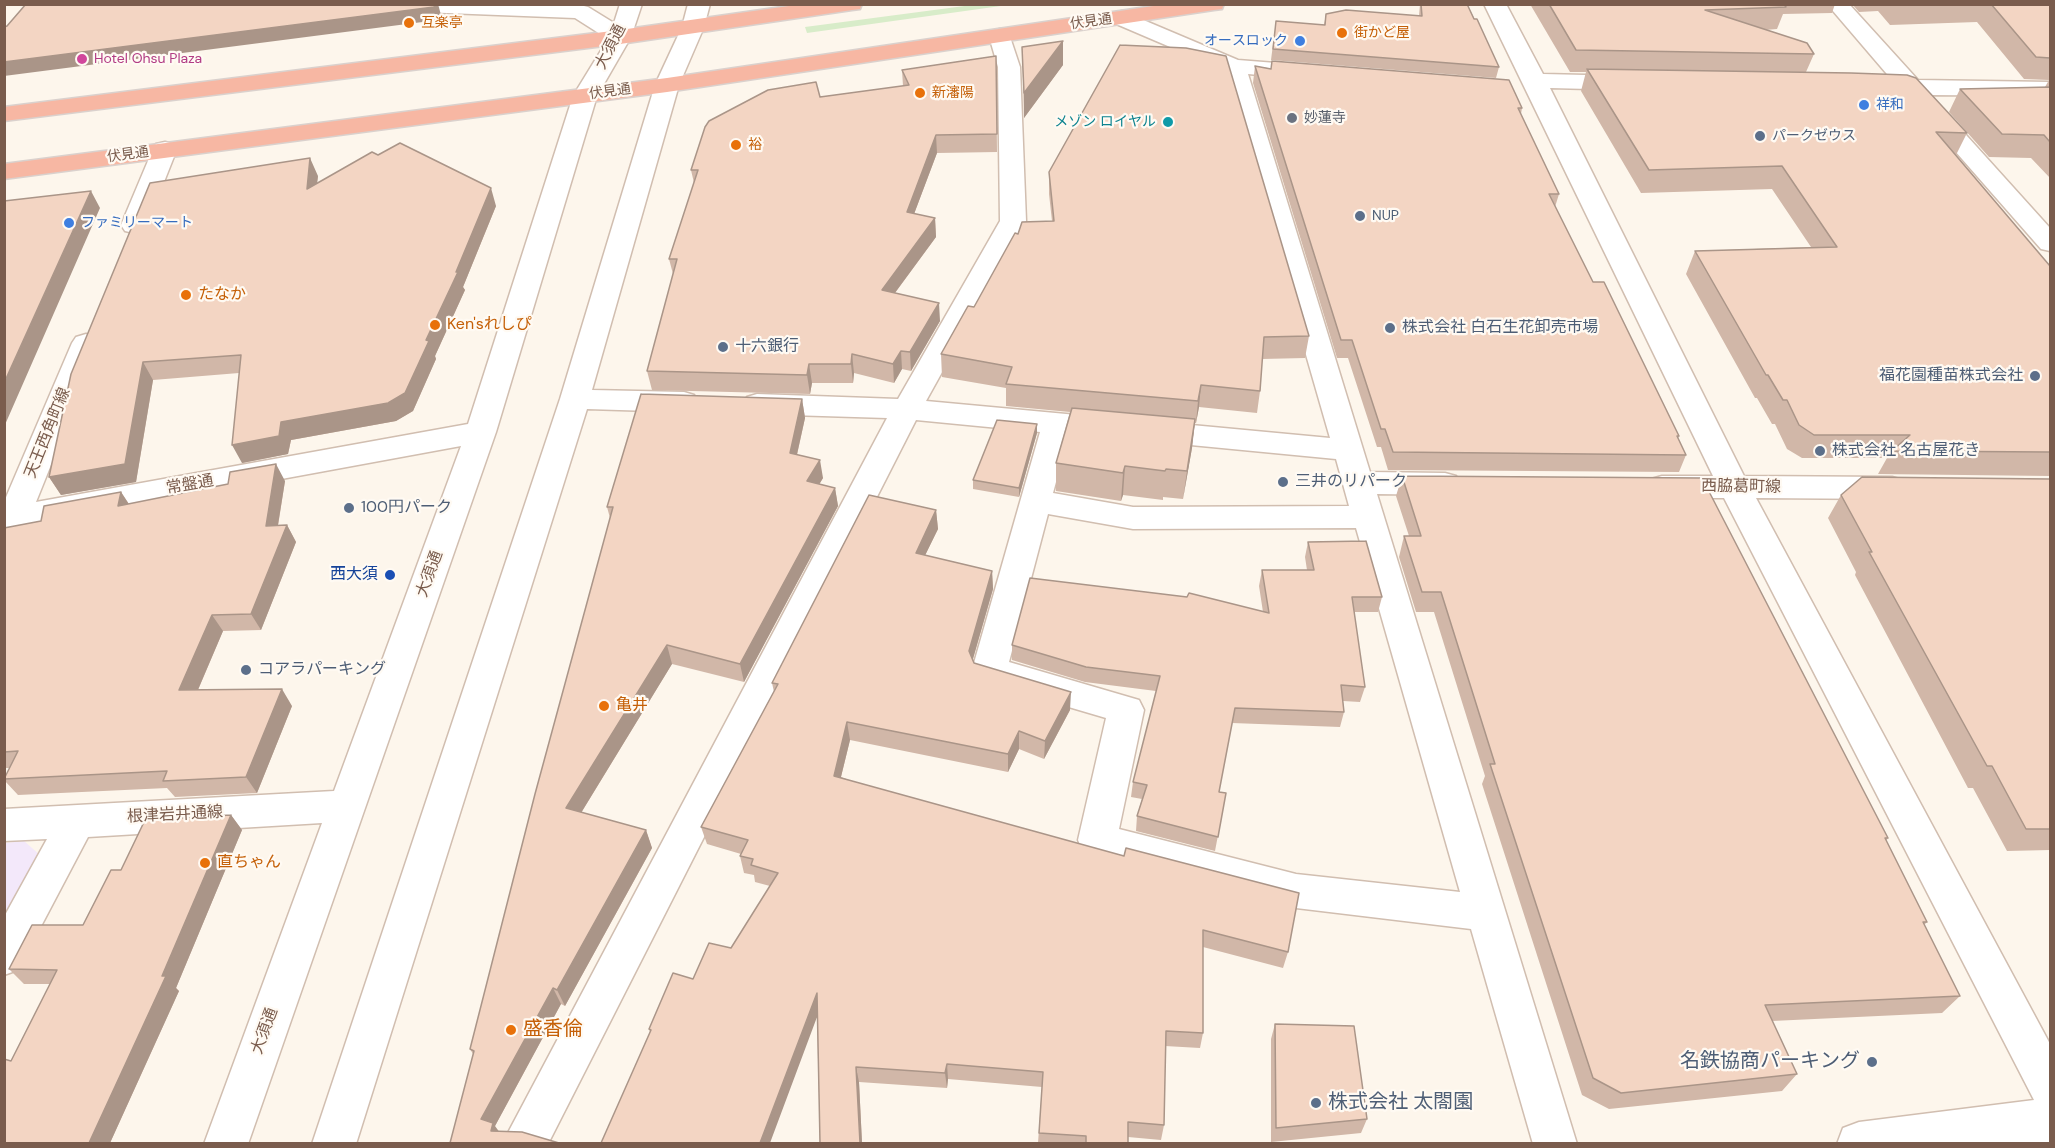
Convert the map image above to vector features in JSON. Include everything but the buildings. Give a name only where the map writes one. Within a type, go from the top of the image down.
[{"type":"highway","points":[[4,114],[620,37],[852,4]]},
{"type":"highway","name":"伏見通","points":[[4,172],[165,149],[585,96],[1214,4]]},
{"type":"street","points":[[370,4],[580,12],[620,37]]},
{"type":"street","name":"大須通","points":[[225,1143],[481,432],[585,96],[620,37],[631,4]]},
{"type":"street","points":[[334,1143],[575,399],[658,122],[667,84],[693,27],[699,4]]},
{"type":"street","points":[[1495,4],[1530,87],[1734,488],[2050,1086]]},
{"type":"street","points":[[1837,4],[2050,243]]},
{"type":"street","points":[[1122,18],[1234,66],[1341,75]]},
{"type":"street","points":[[525,1143],[907,409],[1014,221],[1009,67],[1000,36]]},
{"type":"street","points":[[1234,66],[1555,1143]]},
{"type":"street","points":[[1530,87],[1648,83]]},
{"type":"street","points":[[1855,86],[2050,89]]},
{"type":"street","points":[[123,252],[165,149]]},
{"type":"street","name":"天王西角町線","points":[[9,518],[96,318]]},
{"type":"street","points":[[575,399],[907,409],[1350,450]]},
{"type":"street","points":[[1057,423],[989,670],[1126,710],[1097,840],[1296,891],[1488,913]]},
{"type":"street","name":"常盤通","points":[[9,518],[481,432]]},
{"type":"street","points":[[1360,483],[1477,484]]},
{"type":"street","name":"西脇葛町線","points":[[1629,486],[1922,489]]},
{"type":"street","points":[[1035,501],[1133,518],[1370,517]]},
{"type":"street","name":"根津岩井通線","points":[[4,825],[345,806]]},
{"type":"street","points":[[4,957],[77,820]]},
{"type":"street","points":[[1859,1143],[2050,1119]]},
{"type":"shaded area","points":[[24,841],[40,855],[5,921],[5,843]]},
{"type":"green space","points":[[972,5],[1008,5],[807,33],[805,27]]},
{"type":"place","name":"互楽亭","points":[[409,23]]},
{"type":"place","name":"街かど屋","points":[[1342,33]]},
{"type":"place","name":"オースロック","points":[[1300,41]]},
{"type":"place","name":"Hotel Ohsu Plaza","points":[[82,59]]},
{"type":"place","name":"新瀋陽","points":[[920,93]]},
{"type":"place","name":"祥和","points":[[1864,105]]},
{"type":"place","name":"妙蓮寺","points":[[1292,118]]},
{"type":"place","name":"メゾン ロイヤル","points":[[1168,122]]},
{"type":"place","name":"パークゼウス","points":[[1760,136]]},
{"type":"place","name":"裕","points":[[736,145]]},
{"type":"place","name":"NUP","points":[[1360,216]]},
{"type":"place","name":"ファミリーマート","points":[[69,223]]},
{"type":"place","name":"たなか","points":[[186,295]]},
{"type":"place","name":"Ken'sれしぴ","points":[[435,325]]},
{"type":"place","name":"株式会社 白石生花卸売市場","points":[[1390,328]]},
{"type":"place","name":"十六銀行","points":[[723,347]]},
{"type":"place","name":"福花園種苗株式会社","points":[[2035,376]]},
{"type":"place","name":"株式会社 名古屋花き","points":[[1820,451]]},
{"type":"place","name":"三井のリパーク","points":[[1283,482]]},
{"type":"place","name":"100円パーク","points":[[349,508]]},
{"type":"place","name":"西大須","points":[[390,575]]},
{"type":"place","name":"コアラパーキング","points":[[246,670]]},
{"type":"place","name":"亀井","points":[[604,706]]},
{"type":"place","name":"直ちゃん","points":[[205,863]]},
{"type":"place","name":"盛香倫","points":[[511,1030]]},
{"type":"place","name":"名鉄協商パーキング","points":[[1872,1062]]},
{"type":"place","name":"株式会社 太閤園","points":[[1316,1103]]}]
